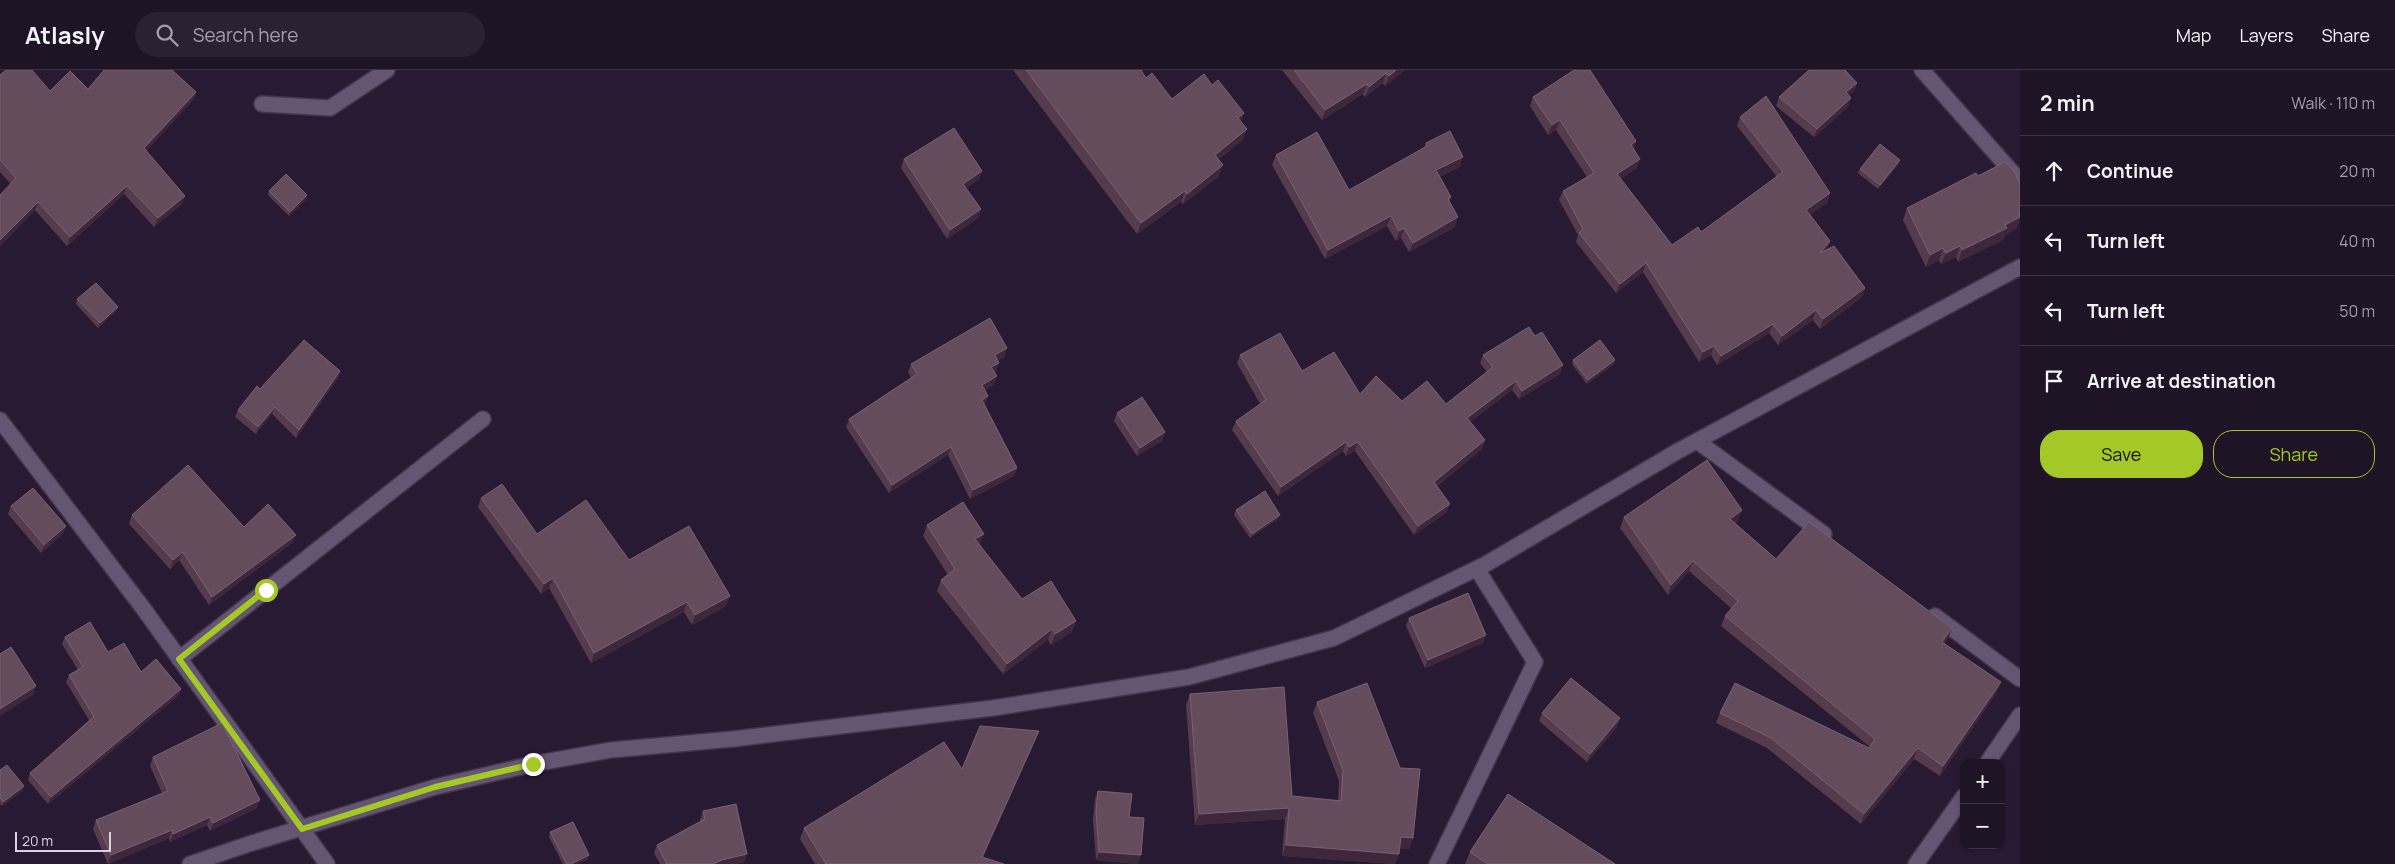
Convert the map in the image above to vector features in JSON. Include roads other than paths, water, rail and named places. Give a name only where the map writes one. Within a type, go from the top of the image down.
[{"type":"street","points":[[262,104],[330,108],[387,70]]},
{"type":"street","points":[[1922,70],[2020,181]]},
{"type":"street","points":[[190,864],[435,787],[533,764],[611,750],[733,739],[993,708],[1189,677],[1334,638],[1477,569],[1697,441],[2020,267]]},
{"type":"street","points":[[179,659],[483,419]]},
{"type":"street","points":[[0,420],[179,659],[328,864]]},
{"type":"street","points":[[1697,441],[1839,545]]},
{"type":"street","points":[[1437,864],[1535,662],[1477,569]]},
{"type":"street","points":[[1926,610],[2020,679]]},
{"type":"street","points":[[1990,759],[2020,715]]},
{"type":"street","points":[[1916,864],[1960,802]]}]
